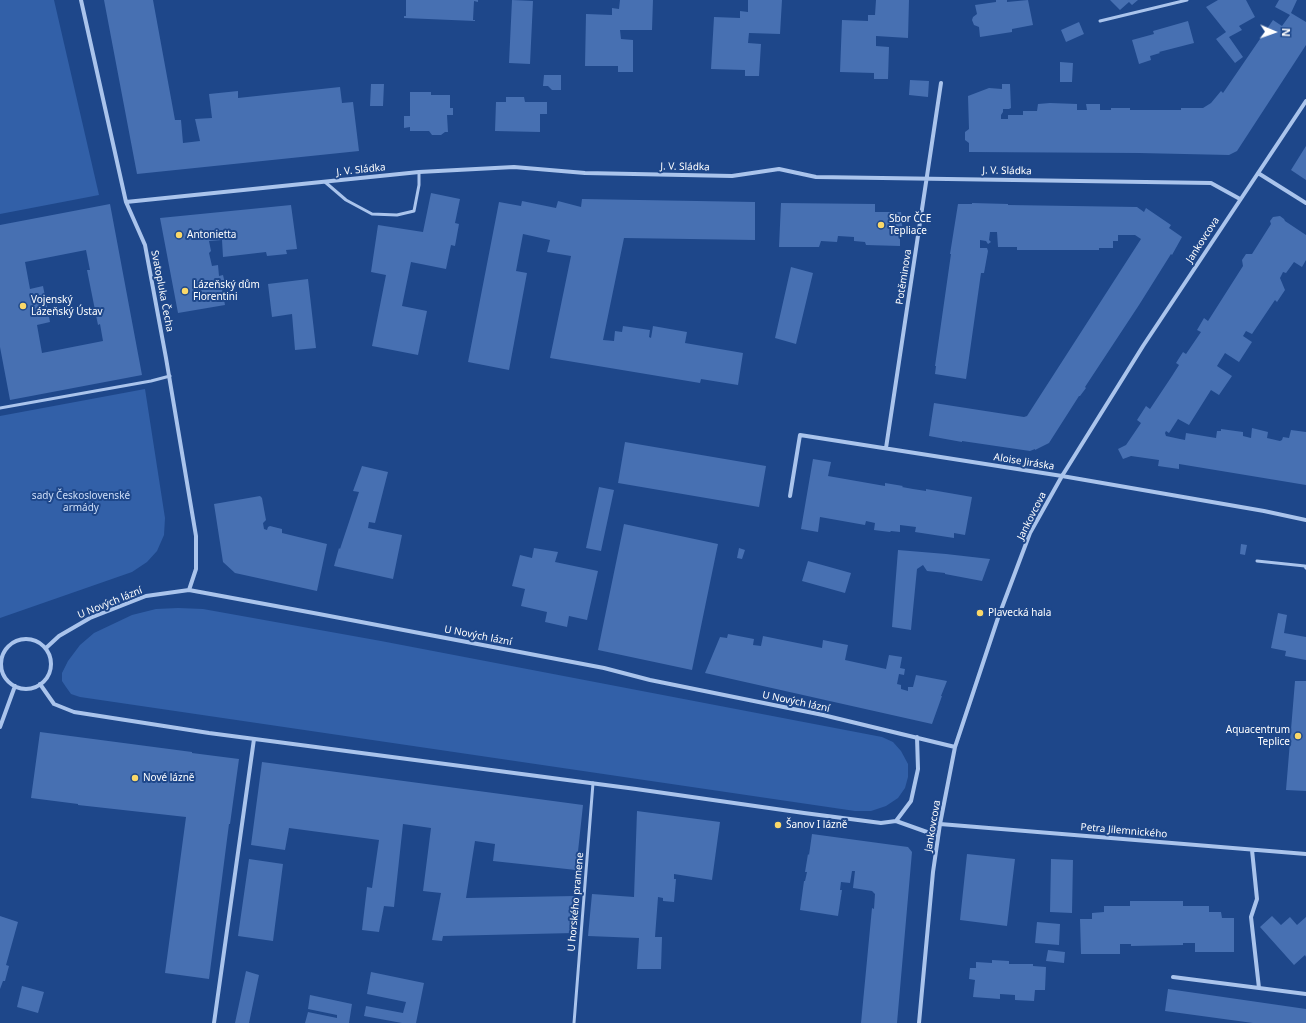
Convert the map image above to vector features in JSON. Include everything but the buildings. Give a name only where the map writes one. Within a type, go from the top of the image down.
[{"type":"street","name":"Svatopluka Čecha","points":[[81,0],[126,202],[145,245],[170,376],[196,536],[196,569],[189,590]]},
{"type":"street","name":"Potěminova","points":[[886,448],[941,83]]},
{"type":"street","name":"Jankovcova","points":[[919,1023],[933,872],[940,824],[955,747],[998,618],[1030,533],[1062,476],[1143,346],[1306,101]]},
{"type":"street","name":"J. V. Sládka","points":[[126,202],[419,172],[514,167],[585,173],[732,176],[779,169],[816,177],[1211,183],[1240,199]]},
{"type":"street","points":[[1258,173],[1306,203]]},
{"type":"street","name":"Aloise Jiráska","points":[[790,496],[800,435],[1062,476],[1306,520]]},
{"type":"street","name":"U Nových lázní","points":[[46,648],[59,636],[90,618],[146,596],[189,590],[604,668],[650,680],[823,715],[955,747]]},
{"type":"street","points":[[20,639],[30,639],[39,642],[46,648],[50,656],[50,671],[46,679],[40,684],[32,688],[24,689],[15,686],[7,680],[2,670],[1,660],[5,651],[11,644],[20,639]]},
{"type":"street","points":[[40,684],[54,704],[74,712],[254,739],[593,783],[881,823],[896,821],[938,836]]},
{"type":"street","points":[[0,728],[15,686]]},
{"type":"street","points":[[896,821],[911,801],[918,769],[917,737]]},
{"type":"street","points":[[214,1023],[254,739]]},
{"type":"street","name":"Petra Jilemnického","points":[[940,824],[1306,854]]},
{"type":"street","points":[[1252,850],[1258,899],[1251,917],[1259,988]]},
{"type":"street","points":[[1173,977],[1306,994]]},
{"type":"lane","points":[[1100,21],[1187,0]]},
{"type":"lane","points":[[325,182],[346,200],[372,214],[397,215],[414,211],[419,185],[419,172]]},
{"type":"lane","points":[[0,408],[151,381],[170,376]]},
{"type":"lane","points":[[1257,561],[1305,566],[1306,568]]},
{"type":"lane","name":"U horského pramene","points":[[574,1023],[593,783]]},
{"type":"green space","points":[[0,0],[54,0],[99,195],[0,214]]},
{"type":"green space","name":"sady Československé armády","points":[[145,389],[165,518],[164,535],[157,551],[147,562],[132,572],[0,618],[0,416]]},
{"type":"green space","points":[[156,609],[203,609],[381,641],[882,737],[893,742],[901,751],[908,764],[908,777],[905,788],[898,798],[886,806],[871,811],[855,811],[80,697],[71,694],[62,681],[62,673],[68,661],[80,645],[94,633],[132,615]]},
{"type":"place","name":"Sbor ČCE Tepliace","points":[[881,225]]},
{"type":"place","name":"Antonietta","points":[[179,235]]},
{"type":"place","name":"Lázeňský dům Florentini","points":[[185,291]]},
{"type":"place","name":"Vojenský Lázeňský Ústav","points":[[23,306]]},
{"type":"place","name":"Plavecká hala","points":[[980,613]]},
{"type":"place","name":"Aquacentrum Teplice","points":[[1298,736]]},
{"type":"place","name":"Nové lázně","points":[[135,778]]},
{"type":"place","name":"Šanov I lázně","points":[[778,825]]}]
